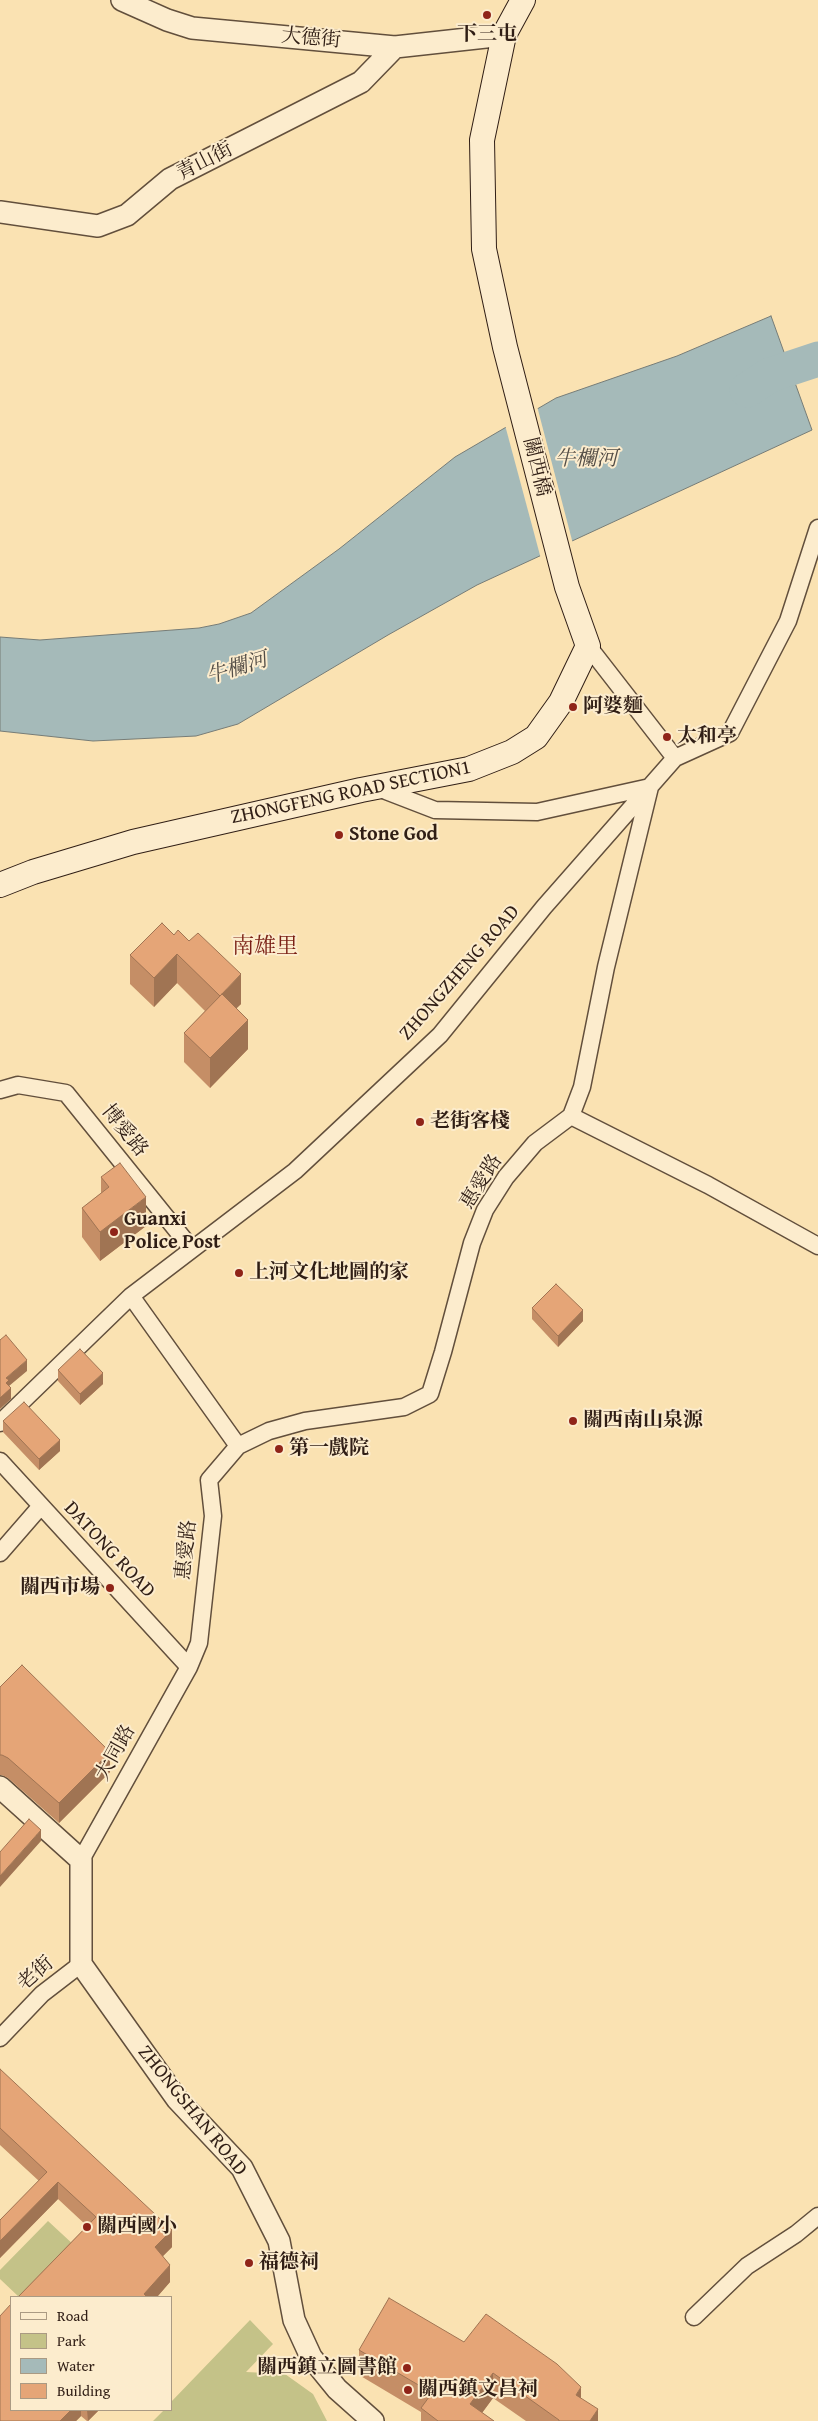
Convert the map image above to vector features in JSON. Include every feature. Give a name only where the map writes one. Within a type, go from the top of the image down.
[{"type":"main road","points":[[504,35],[523,0]]},
{"type":"main road","name":"關西橋","points":[[504,35],[482,140],[481,178],[484,249],[505,347],[567,587],[588,646]]},
{"type":"main road","name":"ZHONGFENG ROAD SECTION1","points":[[0,885],[33,872],[133,842],[376,787],[469,769],[512,752],[536,736],[561,702],[588,646]]},
{"type":"street","name":"大德街","points":[[122,0],[167,20],[192,28],[395,47],[504,35]]},
{"type":"street","name":"青山街","points":[[0,212],[98,226],[127,215],[170,179],[361,82],[395,47]]},
{"type":"street","name":"ZHONGZHENG ROAD","points":[[0,1423],[130,1296],[295,1171],[440,1035],[544,907],[675,758],[730,733],[788,621],[818,528]]},
{"type":"street","points":[[588,646],[675,758]]},
{"type":"street","points":[[376,787],[435,810],[537,812],[650,787],[606,967],[582,1087],[571,1116],[708,1185],[818,1246]]},
{"type":"street","name":"博愛路","points":[[0,1090],[18,1085],[66,1093],[191,1248]]},
{"type":"street","name":"惠愛路","points":[[189,1667],[198,1643],[213,1516],[209,1480],[238,1446],[269,1431],[305,1421],[404,1407],[430,1394],[472,1243],[485,1210],[506,1177],[535,1143],[571,1116]]},
{"type":"street","points":[[130,1296],[238,1446]]},
{"type":"street","name":"DATONG ROAD","points":[[0,1461],[40,1507],[189,1667]]},
{"type":"street","points":[[0,1553],[40,1507]]},
{"type":"street","name":"大同路","points":[[81,1860],[189,1667]]},
{"type":"street","points":[[0,1786],[81,1860],[81,1964]]},
{"type":"street","name":"老街","points":[[0,2038],[42,1994],[81,1964]]},
{"type":"street","name":"ZHONGSHAN ROAD","points":[[81,1964],[177,2098],[242,2168],[279,2241],[294,2320],[311,2357],[337,2389],[373,2421]]},
{"type":"street","points":[[694,2317],[747,2266],[796,2234],[818,2216]]},
{"type":"green space","points":[[48,2221],[75,2246],[20,2296],[0,2279],[0,2270]]},
{"type":"green space","points":[[250,2320],[273,2344],[246,2372],[285,2374],[313,2394],[327,2421],[153,2421],[163,2411],[172,2411],[172,2401]]},
{"type":"water","name":"牛欄河","points":[[771,316],[812,430],[477,585],[388,635],[238,724],[196,736],[93,741],[0,731],[0,637],[40,640],[199,628],[219,624],[251,613],[339,549],[455,457],[556,398],[677,356]]},
{"type":"pier","points":[[537,406],[573,544],[541,559],[505,425]]},
{"type":"building","points":[[162,923],[174,935],[178,930],[189,941],[198,933],[241,974],[220,996],[177,954],[154,978],[130,955]]},
{"type":"building","points":[[222,994],[248,1020],[210,1058],[184,1033]]},
{"type":"building","points":[[120,1163],[146,1197],[100,1232],[82,1208],[109,1187],[101,1177]]},
{"type":"building","points":[[556,1284],[583,1310],[558,1336],[532,1308]]},
{"type":"building","points":[[6,1335],[27,1360],[6,1378],[9,1380],[6,1383],[11,1388],[0,1398],[0,1340]]},
{"type":"building","points":[[80,1349],[103,1373],[80,1394],[58,1370]]},
{"type":"building","points":[[24,1402],[60,1440],[39,1459],[3,1421]]},
{"type":"building","points":[[22,1665],[110,1752],[59,1803],[8,1758],[0,1755],[0,1687]]},
{"type":"building","points":[[29,1819],[41,1830],[0,1876],[0,1852]]},
{"type":"building","points":[[0,2069],[172,2230],[155,2247],[170,2265],[144,2294],[146,2296],[19,2296],[96,2217],[58,2182],[0,2241],[0,2220],[47,2172],[0,2128]]},
{"type":"building","points":[[389,2298],[464,2342],[486,2314],[557,2364],[581,2387],[576,2395],[598,2409],[590,2421],[559,2421],[493,2373],[470,2404],[494,2421],[438,2421],[421,2408],[432,2393],[359,2350]]},
{"type":"building","points":[[10,2305],[10,2411],[70,2411],[60,2421],[0,2421],[0,2316]]},
{"type":"waterway","name":"牛欄河","points":[[747,390],[770,375],[818,359]]},
{"type":"place","name":"下三屯","points":[[487,15]]},
{"type":"place","name":"阿婆麵","points":[[573,707]]},
{"type":"place","name":"太和亭","points":[[667,737]]},
{"type":"place","name":"Stone God","points":[[339,835]]},
{"type":"place","name":"老街客棧","points":[[420,1122]]},
{"type":"place","name":"Guanxi Police Post","points":[[114,1232]]},
{"type":"place","name":"上河文化地圖的家","points":[[239,1273]]},
{"type":"place","name":"關西南山泉源","points":[[573,1421]]},
{"type":"place","name":"第一戲院","points":[[279,1449]]},
{"type":"place","name":"關西市場","points":[[110,1588]]},
{"type":"place","name":"關西國小","points":[[87,2227]]},
{"type":"place","name":"福德祠","points":[[249,2263]]},
{"type":"place","name":"關西鎮立圖書館","points":[[407,2368]]},
{"type":"place","name":"關西鎮文昌祠","points":[[408,2390]]},
{"type":"district","name":"南雄里","points":[[265,947]]}]
